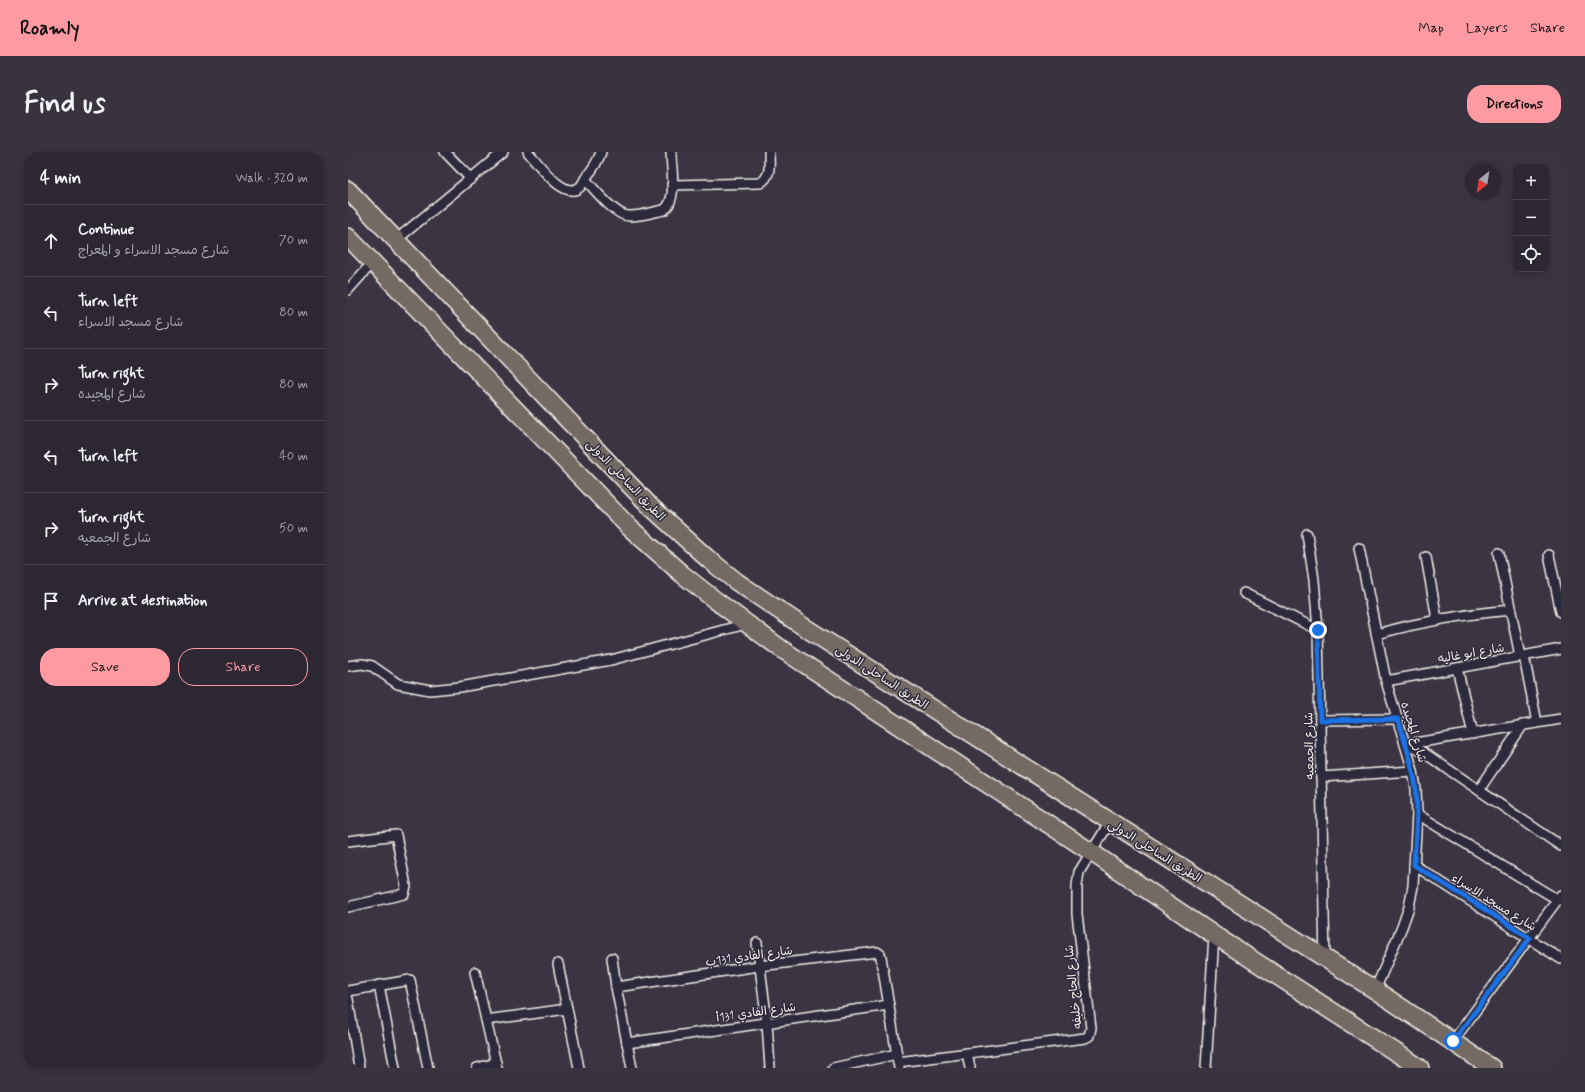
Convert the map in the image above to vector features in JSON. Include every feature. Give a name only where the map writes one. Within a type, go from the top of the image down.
[{"type":"highway","name":"الطريق الساحلى الدولى","points":[[348,190],[651,507],[707,558],[737,582],[781,613],[1375,990],[1492,1068]]},
{"type":"highway","points":[[348,237],[630,528],[682,574],[746,624],[1214,935],[1420,1068]]},
{"type":"street","points":[[445,152],[471,179]]},
{"type":"street","points":[[396,240],[503,152]]},
{"type":"street","points":[[528,152],[559,186],[566,190],[573,190],[580,187],[599,158],[601,152]]},
{"type":"street","points":[[585,180],[616,211],[624,215],[630,216],[664,210],[668,207],[672,197],[671,152]]},
{"type":"street","points":[[672,185],[760,184],[766,180],[769,175],[769,152]]},
{"type":"street","points":[[348,290],[373,262]]},
{"type":"street","name":"شارع الجمعيه","points":[[1307,534],[1318,630],[1325,959]]},
{"type":"street","name":"شارع المجيده","points":[[1359,548],[1386,681],[1408,744],[1416,790],[1417,814],[1413,886],[1409,907],[1375,990]]},
{"type":"street","points":[[1498,553],[1537,723]]},
{"type":"street","points":[[1549,555],[1561,612]]},
{"type":"street","points":[[1426,557],[1437,619]]},
{"type":"street","points":[[1244,593],[1318,630]]},
{"type":"street","points":[[1376,634],[1437,619],[1474,613],[1510,610]]},
{"type":"street","points":[[348,666],[362,664],[372,666],[398,684],[430,690],[611,660],[746,624]]},
{"type":"street","name":"شارع ابو غاليه","points":[[1386,681],[1561,649]]},
{"type":"street","points":[[1457,668],[1473,734]]},
{"type":"street","points":[[1408,744],[1561,718]]},
{"type":"street","points":[[1320,720],[1398,719]]},
{"type":"street","points":[[1478,790],[1523,725]]},
{"type":"street","points":[[1408,744],[1561,846]]},
{"type":"street","points":[[1321,777],[1413,771]]},
{"type":"street","points":[[1417,814],[1559,898],[1453,1041]]},
{"type":"street","name":"شارع الحاج خليفه","points":[[833,1068],[898,1062],[1085,1038],[1091,1034],[1077,914],[1079,872],[1110,822]]},
{"type":"street","points":[[348,840],[393,834],[397,836],[406,886],[404,894],[348,907]]},
{"type":"street","name":"شارع مسجد الاسراء","points":[[1414,865],[1561,958]]},
{"type":"street","points":[[1206,1068],[1214,935]]},
{"type":"street","points":[[757,943],[767,1023],[770,1068]]},
{"type":"street","name":"شارع الفادي 131ب","points":[[616,987],[874,951],[878,952],[881,957],[889,1005]]},
{"type":"street","points":[[612,958],[616,987],[632,1068]]},
{"type":"street","points":[[558,964],[579,1068]]},
{"type":"street","points":[[475,972],[496,1065],[477,1068]]},
{"type":"street","points":[[348,991],[410,980],[428,1068]]},
{"type":"street","points":[[379,986],[395,1068]]},
{"type":"street","points":[[348,999],[359,1068]]},
{"type":"street","points":[[889,1005],[898,1062]]},
{"type":"street","name":"شارع الفادي 131أ","points":[[627,1043],[889,1005]]},
{"type":"street","points":[[486,1020],[567,1009]]},
{"type":"street","points":[[967,1053],[970,1068]]},
{"type":"route","points":[[1318,630],[1320,720],[1398,719],[1413,771],[1416,790],[1417,814],[1414,865],[1530,938],[1453,1041]]}]
